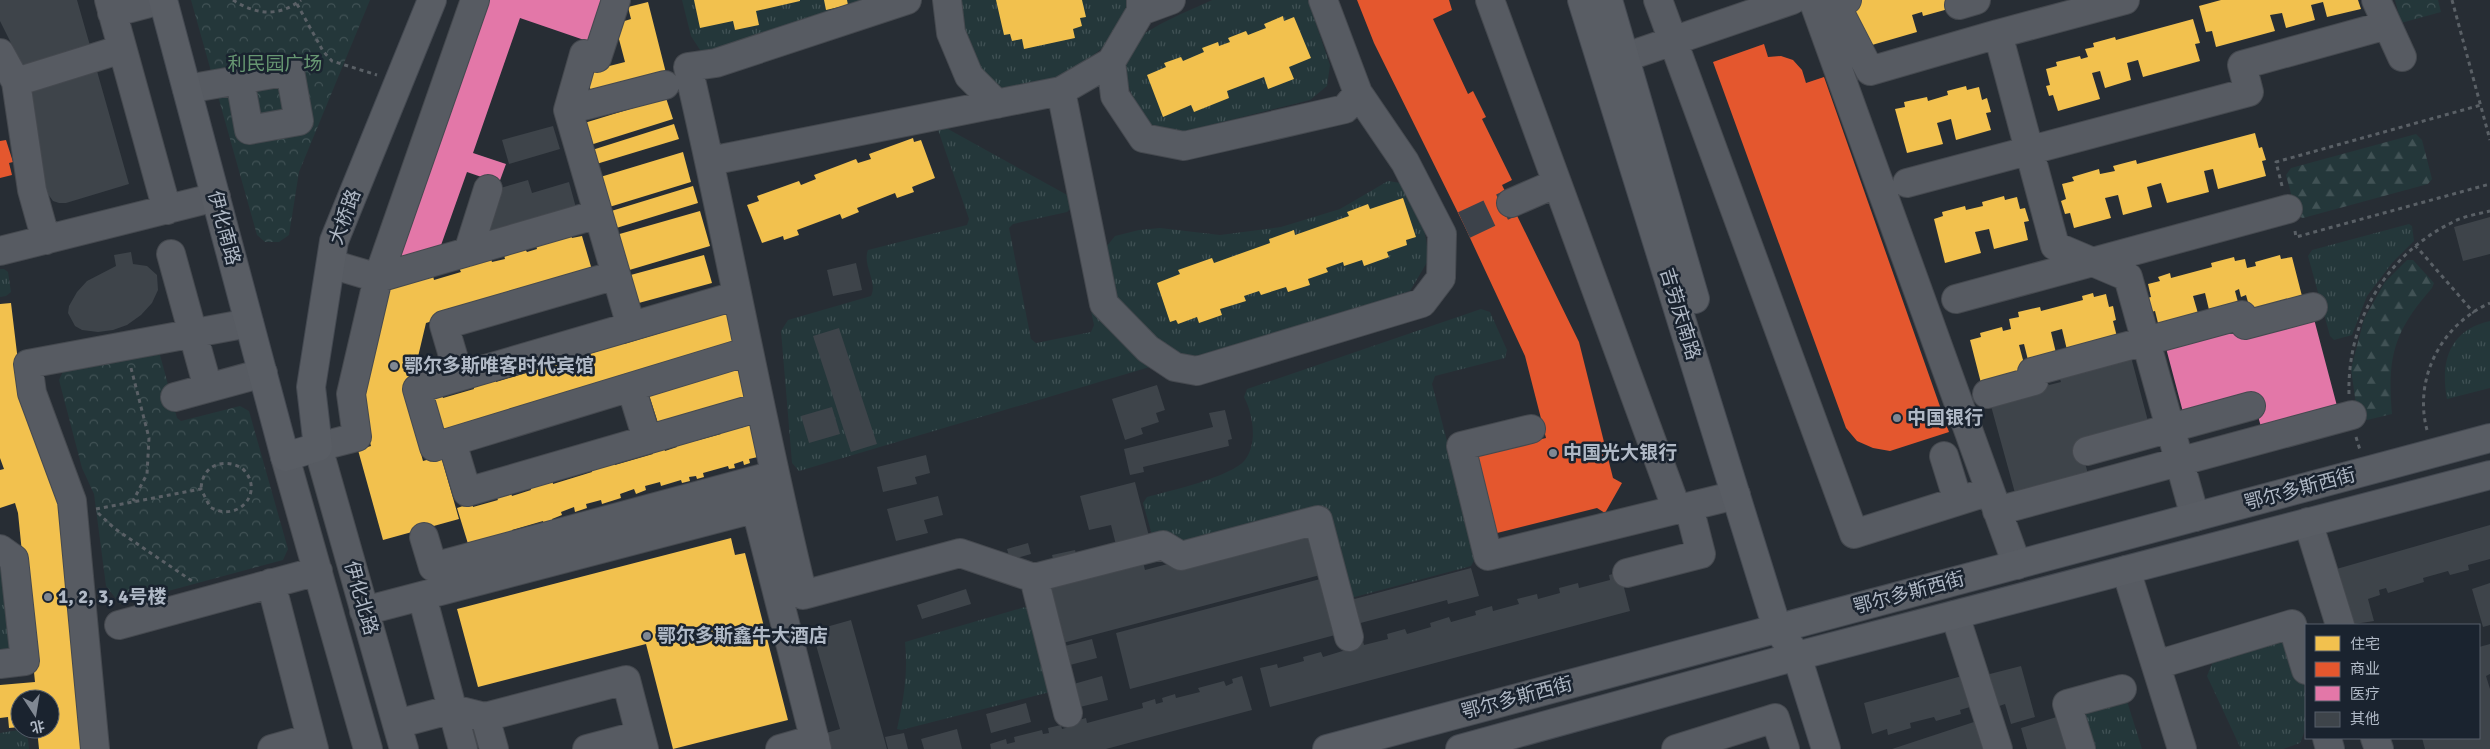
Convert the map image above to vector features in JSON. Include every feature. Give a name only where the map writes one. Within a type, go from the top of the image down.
[{"type":"main road","name":"伊化南路","points":[[162,0],[285,457]]},
{"type":"main road","name":"大桥路","points":[[318,447],[311,387],[334,241],[432,0]]},
{"type":"main road","name":"吉劳庆南路","points":[[1582,0],[1736,495],[1782,627]]},
{"type":"main road","name":"吉劳庆南路","points":[[1608,0],[1626,57],[1782,627]]},
{"type":"main road","name":"鄂尔多斯西街","points":[[1327,749],[2490,438]]},
{"type":"main road","points":[[285,457],[318,447]]},
{"type":"main road","name":"鄂尔多斯西街","points":[[1460,749],[1797,656],[2308,522],[2489,480]]},
{"type":"main road","points":[[1782,627],[1797,656],[1826,749]]},
{"type":"street","points":[[162,0],[111,7],[167,210]]},
{"type":"street","points":[[318,447],[357,437],[351,394],[378,278],[475,0]]},
{"type":"street","points":[[616,0],[597,58],[584,54],[568,110],[631,326]]},
{"type":"street","points":[[948,0],[951,33],[969,76],[997,104]]},
{"type":"street","points":[[710,161],[1061,91],[1111,62],[1141,5],[1171,0]]},
{"type":"street","points":[[1490,0],[1557,182],[1701,554],[1626,573]]},
{"type":"street","points":[[1658,0],[1854,534],[1958,501],[1994,501],[2180,462],[2352,414]]},
{"type":"street","points":[[1626,57],[1792,0]]},
{"type":"street","points":[[1813,0],[2017,565]]},
{"type":"street","points":[[1847,0],[1837,7],[1870,70],[2125,0]]},
{"type":"street","points":[[2376,0],[2402,57]]},
{"type":"street","points":[[780,749],[816,744],[768,506],[774,475],[710,161],[688,67],[716,63],[902,1]]},
{"type":"street","points":[[1061,91],[1104,304],[1148,349],[1175,367],[1197,371],[1422,303],[1441,278],[1453,229],[1358,93],[1327,1]]},
{"type":"street","points":[[1907,183],[2249,92],[2242,65],[2387,25]]},
{"type":"street","points":[[1998,34],[2055,246],[2128,277],[2195,517]]},
{"type":"street","points":[[16,82],[122,49]]},
{"type":"street","points":[[0,53],[16,82],[32,190],[46,240]]},
{"type":"street","points":[[1111,62],[1115,96],[1142,138],[1184,146],[1345,109],[1358,93]]},
{"type":"street","points":[[187,89],[240,80]]},
{"type":"street","points":[[568,110],[665,85]]},
{"type":"street","points":[[1511,204],[1557,182]]},
{"type":"street","points":[[468,252],[488,189]]},
{"type":"street","points":[[0,251],[216,197]]},
{"type":"street","points":[[1956,300],[2288,209]]},
{"type":"street","points":[[330,264],[378,278],[598,214]]},
{"type":"street","points":[[171,254],[208,388]]},
{"type":"street","points":[[459,376],[444,325],[616,275]]},
{"type":"street","points":[[725,299],[416,388],[434,447],[736,355]]},
{"type":"street","points":[[1987,394],[2034,381],[2032,372],[2242,315],[2245,325],[2313,306]]},
{"type":"street","points":[[95,749],[72,501],[32,393],[28,364],[250,323]]},
{"type":"street","points":[[175,396],[263,373]]},
{"type":"street","points":[[631,387],[646,439]]},
{"type":"street","points":[[2087,451],[2251,406]]},
{"type":"street","points":[[452,442],[467,492],[760,407]]},
{"type":"street","points":[[1531,429],[1461,446],[1488,556],[1736,495]]},
{"type":"street","name":"伊化北路","points":[[318,447],[400,737]]},
{"type":"street","points":[[1944,456],[1958,501]]},
{"type":"street","name":"伊化北路","points":[[285,457],[368,749]]},
{"type":"street","points":[[424,537],[433,567],[774,475]]},
{"type":"street","points":[[768,506],[803,595],[960,553],[1034,578],[1163,545],[1181,556],[1318,520],[1348,637]]},
{"type":"street","points":[[364,611],[768,506]]},
{"type":"street","points":[[2308,522],[2340,624]]},
{"type":"street","points":[[0,548],[14,559],[25,661],[0,664]]},
{"type":"street","points":[[2126,570],[2182,749]]},
{"type":"street","points":[[119,625],[318,571]]},
{"type":"street","points":[[1034,578],[1068,713]]},
{"type":"street","points":[[271,583],[313,743],[272,749]]},
{"type":"street","points":[[422,596],[463,749]]},
{"type":"street","points":[[1955,615],[1998,749]]},
{"type":"street","points":[[2156,665],[2292,624],[2305,667]]},
{"type":"street","points":[[400,737],[452,709],[485,717],[626,680],[642,742],[587,749]]},
{"type":"street","points":[[2082,749],[2067,704],[2122,689]]},
{"type":"street","points":[[485,717],[494,749]]},
{"type":"street","points":[[1676,749],[1775,718],[1785,749]]},
{"type":"path","points":[[233,0],[247,9],[259,12],[283,11],[301,0]]},
{"type":"path","points":[[2452,0],[2490,140]]},
{"type":"path","points":[[297,4],[323,51],[332,61],[399,83]]},
{"type":"path","points":[[2481,105],[2276,162],[2296,237],[2490,184]]},
{"type":"path","points":[[2366,471],[2348,392],[2350,356],[2362,315],[2383,278],[2415,245],[2455,221],[2490,211]]},
{"type":"path","points":[[2415,245],[2474,313]]},
{"type":"path","points":[[2434,453],[2426,424],[2424,387],[2436,352],[2457,323],[2490,303]]},
{"type":"path","points":[[125,346],[149,438],[147,474],[133,502]]},
{"type":"path","points":[[226,462],[242,468],[251,482],[250,496],[247,501],[242,506],[228,512],[210,507],[201,490],[206,472],[218,464],[226,462]]},
{"type":"path","points":[[201,490],[93,509],[114,528],[218,598]]},
{"type":"green space","name":"利民园广场","points":[[191,0],[370,0],[299,172],[289,235],[279,242],[265,242],[257,235]]},
{"type":"green space","points":[[682,0],[883,0],[717,54],[700,50],[691,36]]},
{"type":"green space","points":[[955,0],[1126,0],[1126,8],[1108,43],[1077,69],[1005,96],[979,72],[963,43]]},
{"type":"green space","points":[[1212,0],[1308,0],[1330,65],[1327,86],[1310,100],[1175,134],[1148,125],[1137,109],[1127,78],[1125,61],[1130,47],[1149,31]]},
{"type":"green space","points":[[2395,0],[2438,0],[2441,12],[2401,23]]},
{"type":"green space","points":[[939,124],[1069,196],[1071,208],[1067,212],[1013,224],[1009,228],[1031,339],[1036,343],[1091,332],[1094,325],[1091,311],[1096,309],[1153,366],[799,471],[792,463],[781,331],[788,320],[871,296],[873,285],[867,262],[868,250],[967,225],[969,219],[937,127]]},
{"type":"green space","points":[[2416,134],[2422,140],[2432,179],[2428,184],[2303,218],[2297,216],[2286,175],[2291,168]]},
{"type":"green space","points":[[1388,181],[1401,183],[1422,214],[1429,259],[1410,291],[1202,359],[1191,360],[1165,350],[1115,302],[1105,259],[1107,246],[1115,236],[1139,230],[1160,228],[1220,235],[1281,227],[1340,209]]},
{"type":"green space","points":[[2409,224],[2412,226],[2414,241],[2392,263],[2367,296],[2352,335],[2334,340],[2330,336],[2308,256],[2312,250]]},
{"type":"green space","points":[[2407,260],[2413,260],[2434,283],[2409,318],[2396,346],[2392,360],[2391,376],[2392,414],[2363,421],[2358,419],[2351,369],[2364,319],[2385,282]]},
{"type":"green space","points":[[0,269],[8,272],[11,292],[6,296],[0,297]]},
{"type":"green space","points":[[1481,309],[1490,312],[1507,350],[1505,358],[1435,376],[1432,384],[1477,555],[1471,566],[1351,598],[1325,517],[1186,548],[1152,535],[1143,503],[1147,497],[1214,478],[1238,466],[1245,460],[1252,445],[1253,437],[1252,420],[1244,397],[1247,389]]},
{"type":"green space","points":[[2490,321],[2490,388],[2447,399],[2445,372],[2450,350],[2465,332],[2476,325]]},
{"type":"green space","points":[[151,351],[160,355],[177,418],[181,421],[240,406],[249,411],[288,549],[283,560],[120,604],[106,586],[94,494],[82,468],[59,380],[64,369]]},
{"type":"green space","points":[[0,563],[5,566],[13,644],[6,653],[0,653]]},
{"type":"green space","points":[[1025,607],[1033,614],[1050,692],[901,730],[897,729],[905,686],[905,642]]},
{"type":"green space","points":[[2269,639],[2290,640],[2299,665],[2305,691],[2305,724],[2300,743],[2283,749],[2241,749],[2207,676],[2216,654]]},
{"type":"green space","points":[[2120,698],[2127,701],[2142,749],[2092,749],[2083,716],[2089,707]]},
{"type":"green space","points":[[10,731],[10,739],[28,739],[29,749],[0,749],[0,733]]},
{"type":"building: 住宅","points":[[694,0],[800,1],[756,11],[759,25],[735,30],[733,21],[700,28]]},
{"type":"building: 住宅","points":[[824,0],[847,0],[848,5],[826,10]]},
{"type":"building: 住宅","points":[[996,0],[1082,0],[1086,17],[1080,18],[1082,26],[1073,29],[1075,38],[1024,49],[1022,39],[1012,41],[1010,34],[1004,35]]},
{"type":"building: 住宅","points":[[1860,0],[1950,0],[1952,8],[1923,16],[1922,12],[1912,15],[1917,32],[1865,47],[1853,3]]},
{"type":"building: 住宅","points":[[2221,0],[2358,0],[2361,9],[2327,17],[2323,2],[2311,5],[2315,20],[2286,28],[2282,13],[2270,15],[2275,31],[2216,47],[2212,31],[2206,32],[2199,6]]},
{"type":"building: 住宅","points":[[648,2],[666,73],[591,92],[586,72],[625,62],[615,24],[631,19],[628,7]]},
{"type":"building: 住宅","points":[[1283,16],[1284,21],[1294,17],[1311,58],[1289,67],[1294,79],[1268,89],[1264,77],[1227,91],[1229,98],[1194,112],[1191,105],[1163,117],[1147,75],[1166,67],[1164,63],[1181,57],[1183,61],[1204,52],[1202,48],[1218,42],[1219,46],[1230,42],[1228,38],[1246,31],[1248,35],[1266,28],[1264,24]]},
{"type":"building: 住宅","points":[[2193,19],[2200,43],[2195,44],[2200,61],[2143,77],[2138,60],[2127,63],[2131,80],[2105,88],[2100,71],[2092,73],[2100,99],[2058,111],[2053,95],[2049,96],[2046,86],[2050,85],[2046,69],[2057,66],[2056,62],[2080,56],[2081,59],[2088,57],[2085,49],[2094,47],[2093,43],[2115,37],[2116,40]]},
{"type":"building: 住宅","points":[[1966,86],[1967,90],[1979,87],[1982,100],[1987,98],[1991,112],[1986,113],[1991,130],[1956,140],[1951,119],[1937,123],[1943,144],[1907,153],[1895,109],[1905,107],[1904,102],[1927,97],[1928,101],[1948,95],[1947,91]]},
{"type":"building: 住宅","points":[[666,98],[673,119],[587,146],[581,124]]},
{"type":"building: 住宅","points":[[674,124],[679,139],[593,165],[589,151]]},
{"type":"building: 住宅","points":[[2255,133],[2259,148],[2262,147],[2266,160],[2262,161],[2266,176],[2218,189],[2213,169],[2204,171],[2209,192],[2167,203],[2161,183],[2147,187],[2152,207],[2123,215],[2118,195],[2105,198],[2111,218],[2074,228],[2070,213],[2065,214],[2061,201],[2066,199],[2062,184],[2074,181],[2072,177],[2099,169],[2100,174],[2115,171],[2113,166],[2136,160],[2137,164]]},
{"type":"building: 住宅","points":[[913,138],[914,142],[921,140],[935,178],[912,187],[914,192],[897,198],[895,193],[857,208],[859,212],[842,219],[840,214],[797,230],[799,235],[784,240],[783,236],[762,243],[747,205],[759,201],[757,196],[799,181],[801,185],[816,179],[814,175],[856,159],[858,163],[871,159],[869,154]]},
{"type":"building: 住宅","points":[[683,152],[691,182],[606,208],[597,178]]},
{"type":"building: 住宅","points":[[693,186],[698,203],[613,229],[608,212]]},
{"type":"building: 住宅","points":[[2004,196],[2005,200],[2017,197],[2020,209],[2025,208],[2029,221],[2024,222],[2028,240],[1994,249],[1989,229],[1975,232],[1981,253],[1945,263],[1934,219],[1943,216],[1942,212],[1965,206],[1966,210],[1983,206],[1982,202]]},
{"type":"building: 住宅","points":[[1403,198],[1416,237],[1406,240],[1407,245],[1387,252],[1389,257],[1364,266],[1362,260],[1344,266],[1343,262],[1326,268],[1328,272],[1308,279],[1310,285],[1288,292],[1286,287],[1261,295],[1259,291],[1244,296],[1246,301],[1220,309],[1222,315],[1199,323],[1197,317],[1178,324],[1176,320],[1170,322],[1157,283],[1180,274],[1178,270],[1212,258],[1214,263],[1270,243],[1269,239],[1294,230],[1295,235],[1349,216],[1347,212],[1368,204],[1370,209]]},
{"type":"building: 住宅","points":[[700,211],[710,246],[626,271],[616,235]]},
{"type":"building: 住宅","points":[[571,235],[572,238],[582,236],[592,270],[426,323],[407,403],[423,461],[441,456],[459,519],[383,540],[358,450],[371,446],[364,420],[365,380],[388,289],[433,276],[434,280],[461,272],[459,268],[491,259],[492,262],[505,259],[504,255],[525,249],[527,252],[537,249],[536,245]]},
{"type":"building: 住宅","points":[[704,255],[712,283],[635,304],[627,276]]},
{"type":"building: 住宅","points":[[2280,255],[2281,259],[2292,257],[2303,300],[2251,313],[2246,295],[2241,297],[2239,289],[2235,291],[2239,306],[2210,314],[2205,293],[2193,296],[2199,317],[2159,327],[2155,311],[2151,312],[2147,298],[2151,297],[2148,284],[2160,281],[2158,277],[2170,273],[2171,278],[2212,267],[2211,263],[2234,257],[2235,261],[2245,259],[2247,268],[2256,266],[2255,262]]},
{"type":"building: 住宅","points":[[2093,293],[2094,297],[2106,294],[2109,307],[2113,306],[2116,320],[2113,321],[2117,337],[2067,350],[2062,329],[2051,332],[2056,353],[2028,360],[2024,344],[2019,345],[2026,371],[1981,383],[1970,340],[1981,337],[1980,333],[2002,327],[2003,331],[2011,329],[2009,319],[2019,317],[2018,312],[2040,307],[2041,311],[2083,300],[2082,296]]},
{"type":"building: 住宅","name":"1, 2, 3, 4号楼","points":[[11,303],[22,395],[60,506],[83,749],[39,749],[38,739],[60,739],[60,689],[10,689],[10,728],[8,717],[0,718],[0,685],[35,682],[18,513],[15,503],[0,508],[0,470],[4,469],[0,458],[0,304]]},
{"type":"building: 住宅","points":[[727,312],[737,344],[438,438],[427,399],[442,395],[443,398],[474,389],[473,385],[495,378],[496,382],[540,369],[538,365],[559,359],[560,363],[608,348],[607,345],[623,340],[624,344],[667,331],[666,327],[676,324],[677,328],[695,322],[694,319],[713,313],[714,316]]},
{"type":"building: 住宅","points":[[740,363],[750,395],[658,423],[648,392]]},
{"type":"building: 住宅","points":[[738,423],[740,428],[753,424],[762,456],[749,459],[750,463],[744,465],[743,461],[734,464],[735,468],[729,469],[728,466],[703,473],[704,477],[697,479],[696,476],[689,477],[690,481],[682,483],[681,480],[661,486],[660,482],[645,486],[646,490],[636,494],[634,489],[620,494],[621,498],[602,504],[601,500],[586,504],[587,508],[575,512],[574,507],[561,512],[562,515],[552,519],[553,522],[544,525],[543,521],[512,530],[514,534],[505,536],[504,533],[478,541],[469,547],[457,508],[472,503],[473,507],[498,500],[496,496],[510,491],[512,496],[531,490],[530,486],[552,479],[553,484],[592,472],[591,467],[614,461],[615,465],[653,454],[651,449],[663,446],[665,451],[677,447],[675,442],[694,437],[695,441],[721,434],[720,429]]},
{"type":"building: 住宅","points":[[731,538],[735,555],[745,553],[788,720],[673,749],[646,644],[478,687],[457,609]]},
{"type":"building: 商业","points":[[1357,0],[1449,0],[1452,10],[1433,19],[1468,94],[1473,91],[1486,117],[1482,119],[1512,180],[1502,185],[1579,342],[1613,478],[1622,483],[1605,513],[1597,508],[1493,534],[1474,456],[1546,438],[1525,356],[1464,225],[1374,43]]},
{"type":"building: 商业","points":[[1764,44],[1768,57],[1781,56],[1793,60],[1802,70],[1806,83],[1824,77],[1949,432],[1890,451],[1873,448],[1857,441],[1846,428],[1713,62]]},
{"type":"building: 商业","points":[[6,140],[13,162],[9,163],[12,175],[0,178],[0,141]]},
{"type":"building: 医疗","points":[[486,0],[605,0],[590,42],[520,18],[473,153],[506,164],[499,183],[467,172],[440,248],[395,261]]},
{"type":"building: 医疗","points":[[2314,319],[2337,406],[2261,427],[2253,397],[2184,416],[2166,348],[2237,329]]},
{"type":"building: 其他","points":[[0,0],[77,0],[91,49],[25,71],[0,21]]},
{"type":"building: 其他","points":[[95,64],[129,184],[66,203],[59,203],[53,201],[45,190],[31,85]]},
{"type":"building: 其他","points":[[553,126],[560,149],[509,164],[502,140]]},
{"type":"building: 其他","points":[[528,180],[532,193],[569,182],[578,215],[480,242],[497,189]]},
{"type":"building: 其他","points":[[2490,217],[2490,254],[2463,261],[2454,227]]},
{"type":"building: 其他","points":[[131,252],[133,264],[147,266],[157,275],[158,290],[152,303],[141,315],[127,325],[113,330],[98,332],[82,330],[75,326],[68,313],[69,306],[77,292],[87,281],[116,266],[114,255]]},
{"type":"building: 其他","points":[[856,263],[862,290],[833,296],[827,270]]},
{"type":"building: 其他","points":[[839,328],[877,444],[851,452],[813,336]]},
{"type":"building: 其他","points":[[2131,357],[2149,425],[2080,444],[2088,474],[2015,493],[1991,406],[2043,392],[2041,387],[2061,382],[2059,376]]},
{"type":"building: 其他","points":[[1157,385],[1165,410],[1156,413],[1159,422],[1141,428],[1143,434],[1125,440],[1112,399]]},
{"type":"building: 其他","points":[[832,407],[840,434],[809,443],[801,416]]},
{"type":"building: 其他","points":[[1225,410],[1232,439],[1228,440],[1229,446],[1143,467],[1144,472],[1130,475],[1124,449],[1213,427],[1209,413]]},
{"type":"building: 其他","points":[[926,455],[930,473],[915,477],[917,484],[883,492],[877,467]]},
{"type":"building: 其他","points":[[1135,482],[1151,544],[1118,553],[1111,525],[1089,530],[1080,496]]},
{"type":"building: 其他","points":[[938,496],[943,515],[924,520],[928,533],[896,541],[887,509]]},
{"type":"building: 其他","points":[[2490,525],[2490,559],[2468,565],[2469,570],[2450,575],[2448,571],[2423,578],[2424,582],[2388,593],[2386,588],[2379,590],[2380,595],[2368,599],[2374,621],[2348,624],[2333,570]]},
{"type":"building: 其他","points":[[1312,526],[1324,574],[1059,644],[1042,580],[1141,554],[1145,570]]},
{"type":"building: 其他","points":[[1028,543],[1031,554],[1010,560],[1007,549]]},
{"type":"building: 其他","points":[[1075,550],[1078,560],[1055,567],[1052,555]]},
{"type":"building: 其他","points":[[1471,568],[1479,596],[1448,604],[1447,600],[1353,625],[1347,601]]},
{"type":"building: 其他","points":[[1620,572],[1630,611],[1270,707],[1260,668],[1277,664],[1278,668],[1304,661],[1303,657],[1321,652],[1323,657],[1349,649],[1348,645],[1363,641],[1364,645],[1388,639],[1387,634],[1405,629],[1407,634],[1431,627],[1430,623],[1449,617],[1451,622],[1476,615],[1475,611],[1492,606],[1493,611],[1519,604],[1517,599],[1537,594],[1538,599],[1560,593],[1559,588],[1578,583],[1579,588],[1610,580],[1609,575]]},
{"type":"building: 其他","points":[[1324,578],[1339,634],[1130,689],[1116,633]]},
{"type":"building: 其他","points":[[2490,583],[2490,625],[2483,627],[2472,589]]},
{"type":"building: 其他","points":[[966,589],[971,604],[922,619],[917,605]]},
{"type":"building: 其他","points":[[851,620],[887,749],[828,749],[823,734],[840,729],[812,631]]},
{"type":"building: 其他","points":[[1092,639],[1097,658],[1066,666],[1061,647]]},
{"type":"building: 其他","points":[[2490,644],[2490,674],[2486,676],[2490,689],[2490,749],[2425,749],[2422,739],[2480,739],[2480,647]]},
{"type":"building: 其他","points":[[2021,666],[2035,717],[2011,724],[2005,704],[1991,709],[1982,676]]},
{"type":"building: 其他","points":[[1102,676],[1108,700],[1076,708],[1070,685]]},
{"type":"building: 其他","points":[[1242,676],[1252,710],[1106,749],[991,749],[990,744],[1006,739],[1007,744],[1015,742],[1014,737],[1042,730],[1043,734],[1049,733],[1048,728],[1061,725],[1062,729],[1072,726],[1071,722],[1086,718],[1087,723],[1143,708],[1142,703],[1155,699],[1156,704],[1163,702],[1162,698],[1175,694],[1176,698],[1200,692],[1198,688],[1224,681],[1226,686],[1233,683],[1232,679]]},
{"type":"building: 其他","points":[[1962,676],[1970,707],[1960,710],[1961,714],[1936,721],[1934,717],[1910,723],[1911,728],[1888,735],[1887,729],[1872,734],[1864,703]]},
{"type":"building: 其他","points":[[1026,703],[1031,722],[991,733],[986,714]]},
{"type":"building: 其他","points":[[2060,716],[2071,749],[2027,749],[2021,728]]},
{"type":"building: 其他","points":[[1977,721],[1987,749],[1892,749]]},
{"type":"building: 其他","points":[[957,729],[962,749],[924,749],[921,739]]},
{"type":"building: 其他","points":[[904,733],[908,749],[888,749],[885,737]]},
{"type":"tunnel","points":[[1464,225],[1511,203]]},
{"type":"place","name":"鄂尔多斯唯客时代宾馆","points":[[394,366]]},
{"type":"place","name":"中国银行","points":[[1897,418]]},
{"type":"place","name":"中国光大银行","points":[[1553,453]]},
{"type":"place","name":"1, 2, 3, 4号楼","points":[[48,597]]},
{"type":"place","name":"鄂尔多斯鑫牛大酒店","points":[[647,636]]}]
